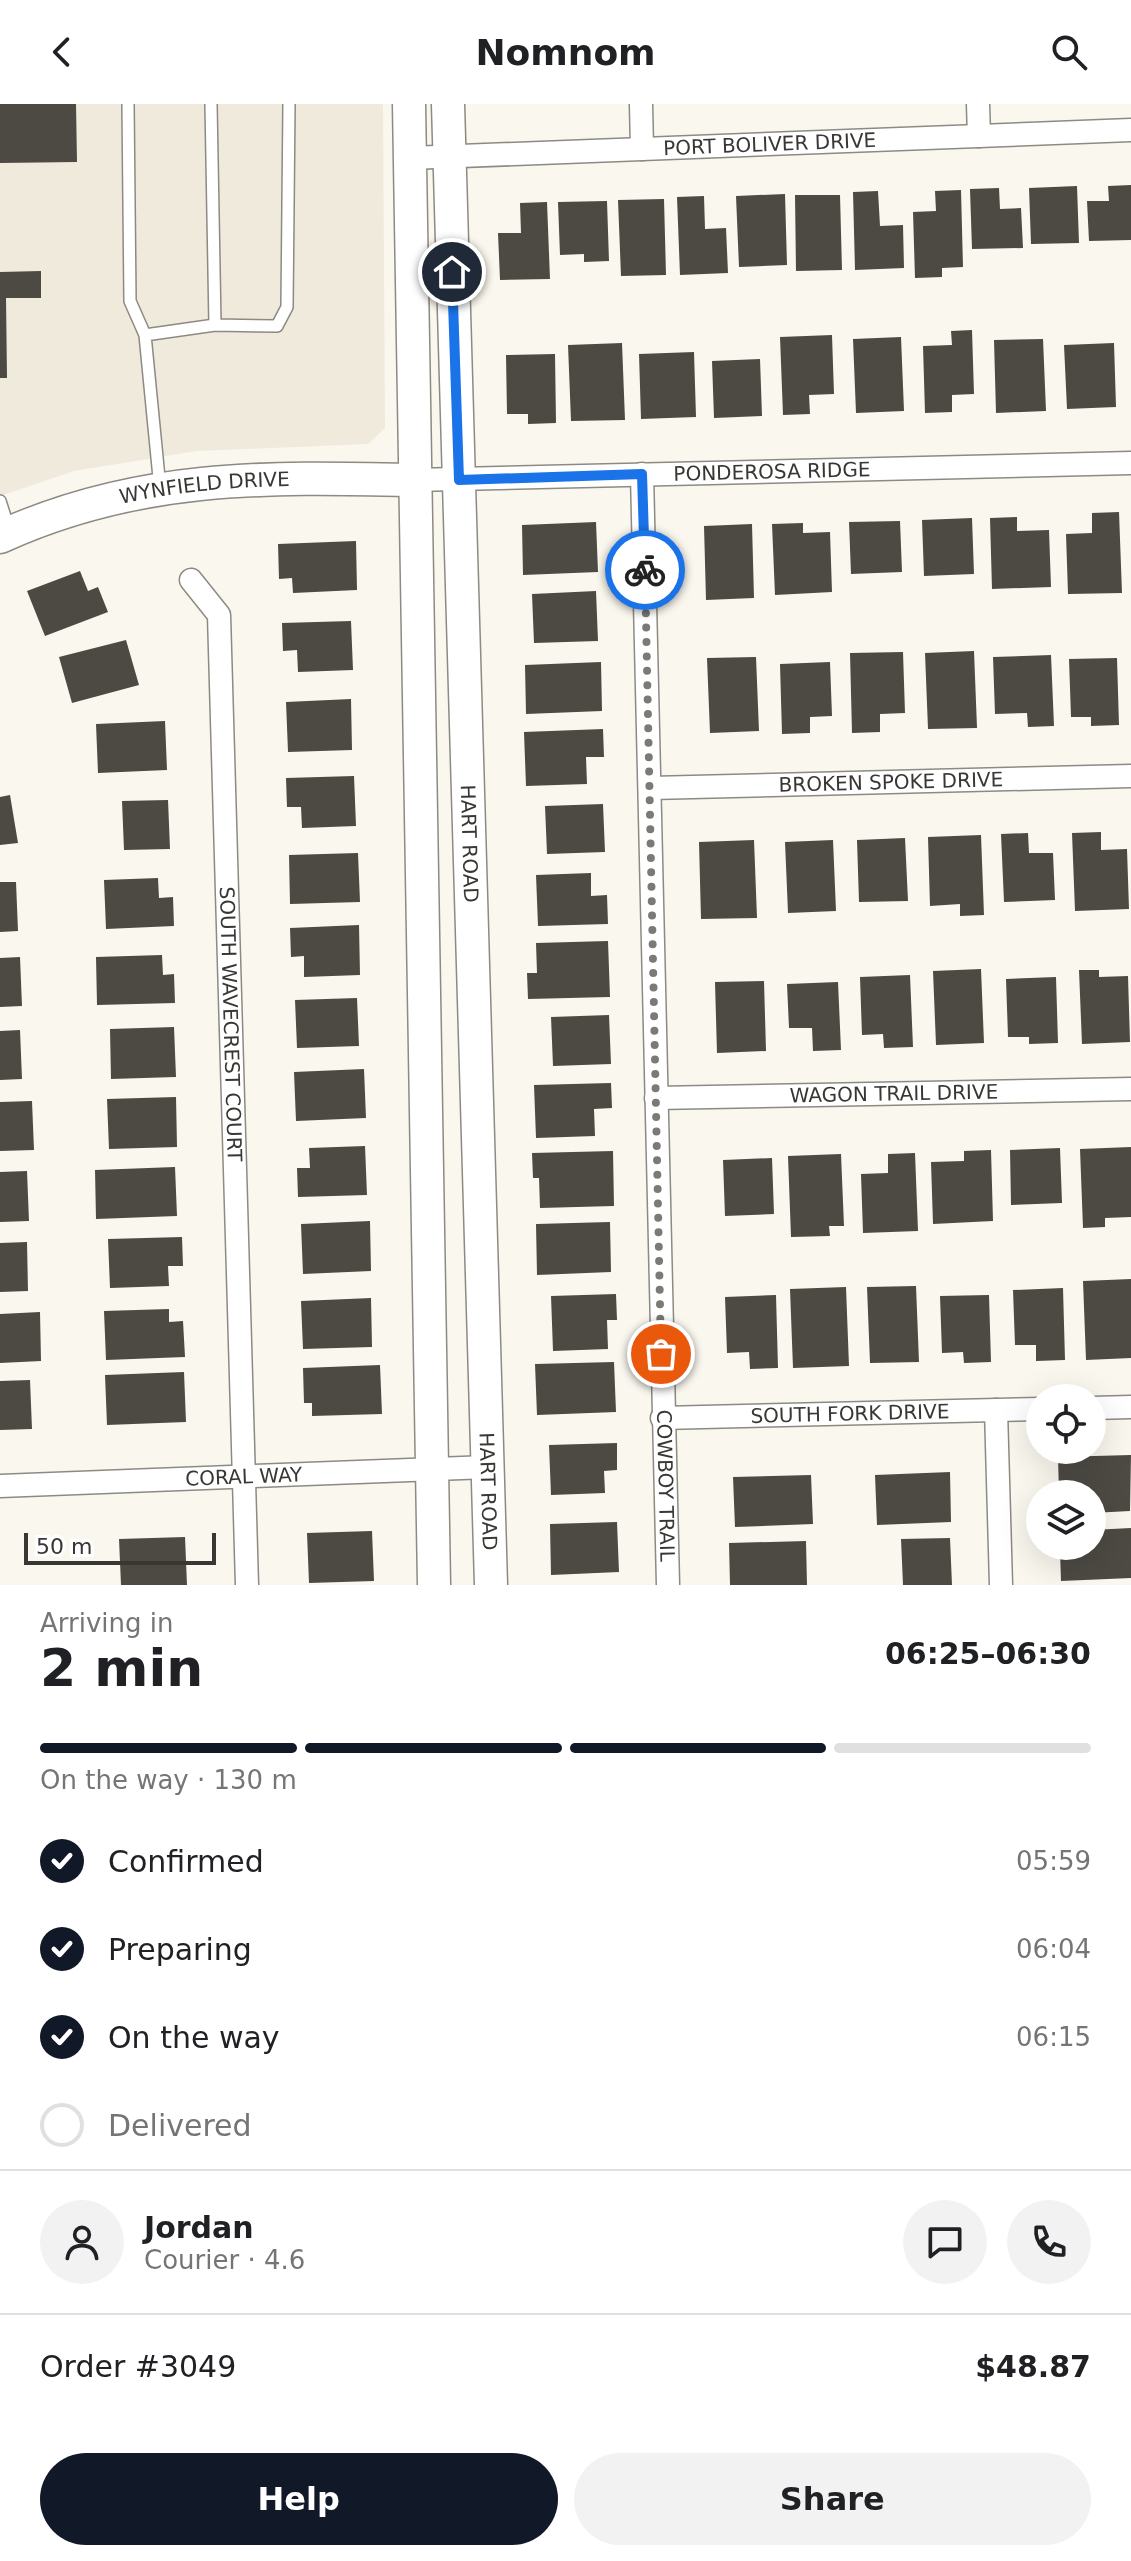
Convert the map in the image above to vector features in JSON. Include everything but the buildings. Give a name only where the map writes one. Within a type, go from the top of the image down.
[{"type":"street","points":[[409,104],[434,1585]]},
{"type":"street","name":"HART ROAD","points":[[448,104],[491,1585]]},
{"type":"street","points":[[641,104],[642,149]]},
{"type":"street","points":[[978,104],[979,136]]},
{"type":"street","name":"PORT BOLIVER DRIVE","points":[[410,158],[1131,130]]},
{"type":"street","name":"PONDEROSA RIDGE","points":[[414,480],[1131,463]]},
{"type":"street","name":"COWBOY TRAIL","points":[[642,474],[668,1585]]},
{"type":"street","name":"WYNFIELD DRIVE","points":[[5,535],[120,494],[243,478],[414,480]]},
{"type":"street","name":"SOUTH WAVECREST COURT","points":[[191,580],[219,615],[247,1585]]},
{"type":"street","name":"BROKEN SPOKE DRIVE","points":[[651,788],[1131,776]]},
{"type":"street","name":"WAGON TRAIL DRIVE","points":[[656,1098],[1131,1089]]},
{"type":"street","points":[[1106,1408],[1131,1407]]},
{"type":"street","name":"SOUTH FORK DRIVE","points":[[662,1418],[1026,1409]]},
{"type":"street","points":[[996,1410],[1001,1585]]},
{"type":"street","name":"CORAL WAY","points":[[0,1486],[488,1467]]},
{"type":"lane","points":[[128,104],[130,301],[145,335],[160,489]]},
{"type":"lane","points":[[211,104],[215,325]]},
{"type":"lane","points":[[145,335],[215,325],[277,326],[287,307],[289,104]]},
{"type":"lane","points":[[0,501],[5,535]]},
{"type":"shaded area","points":[[0,104],[383,104],[385,428],[368,444],[197,451],[74,471],[0,496]]},
{"type":"way so far","points":[[645,570],[661,1354]]},
{"type":"route","points":[[452,272],[459,480],[642,474],[645,570]]}]
